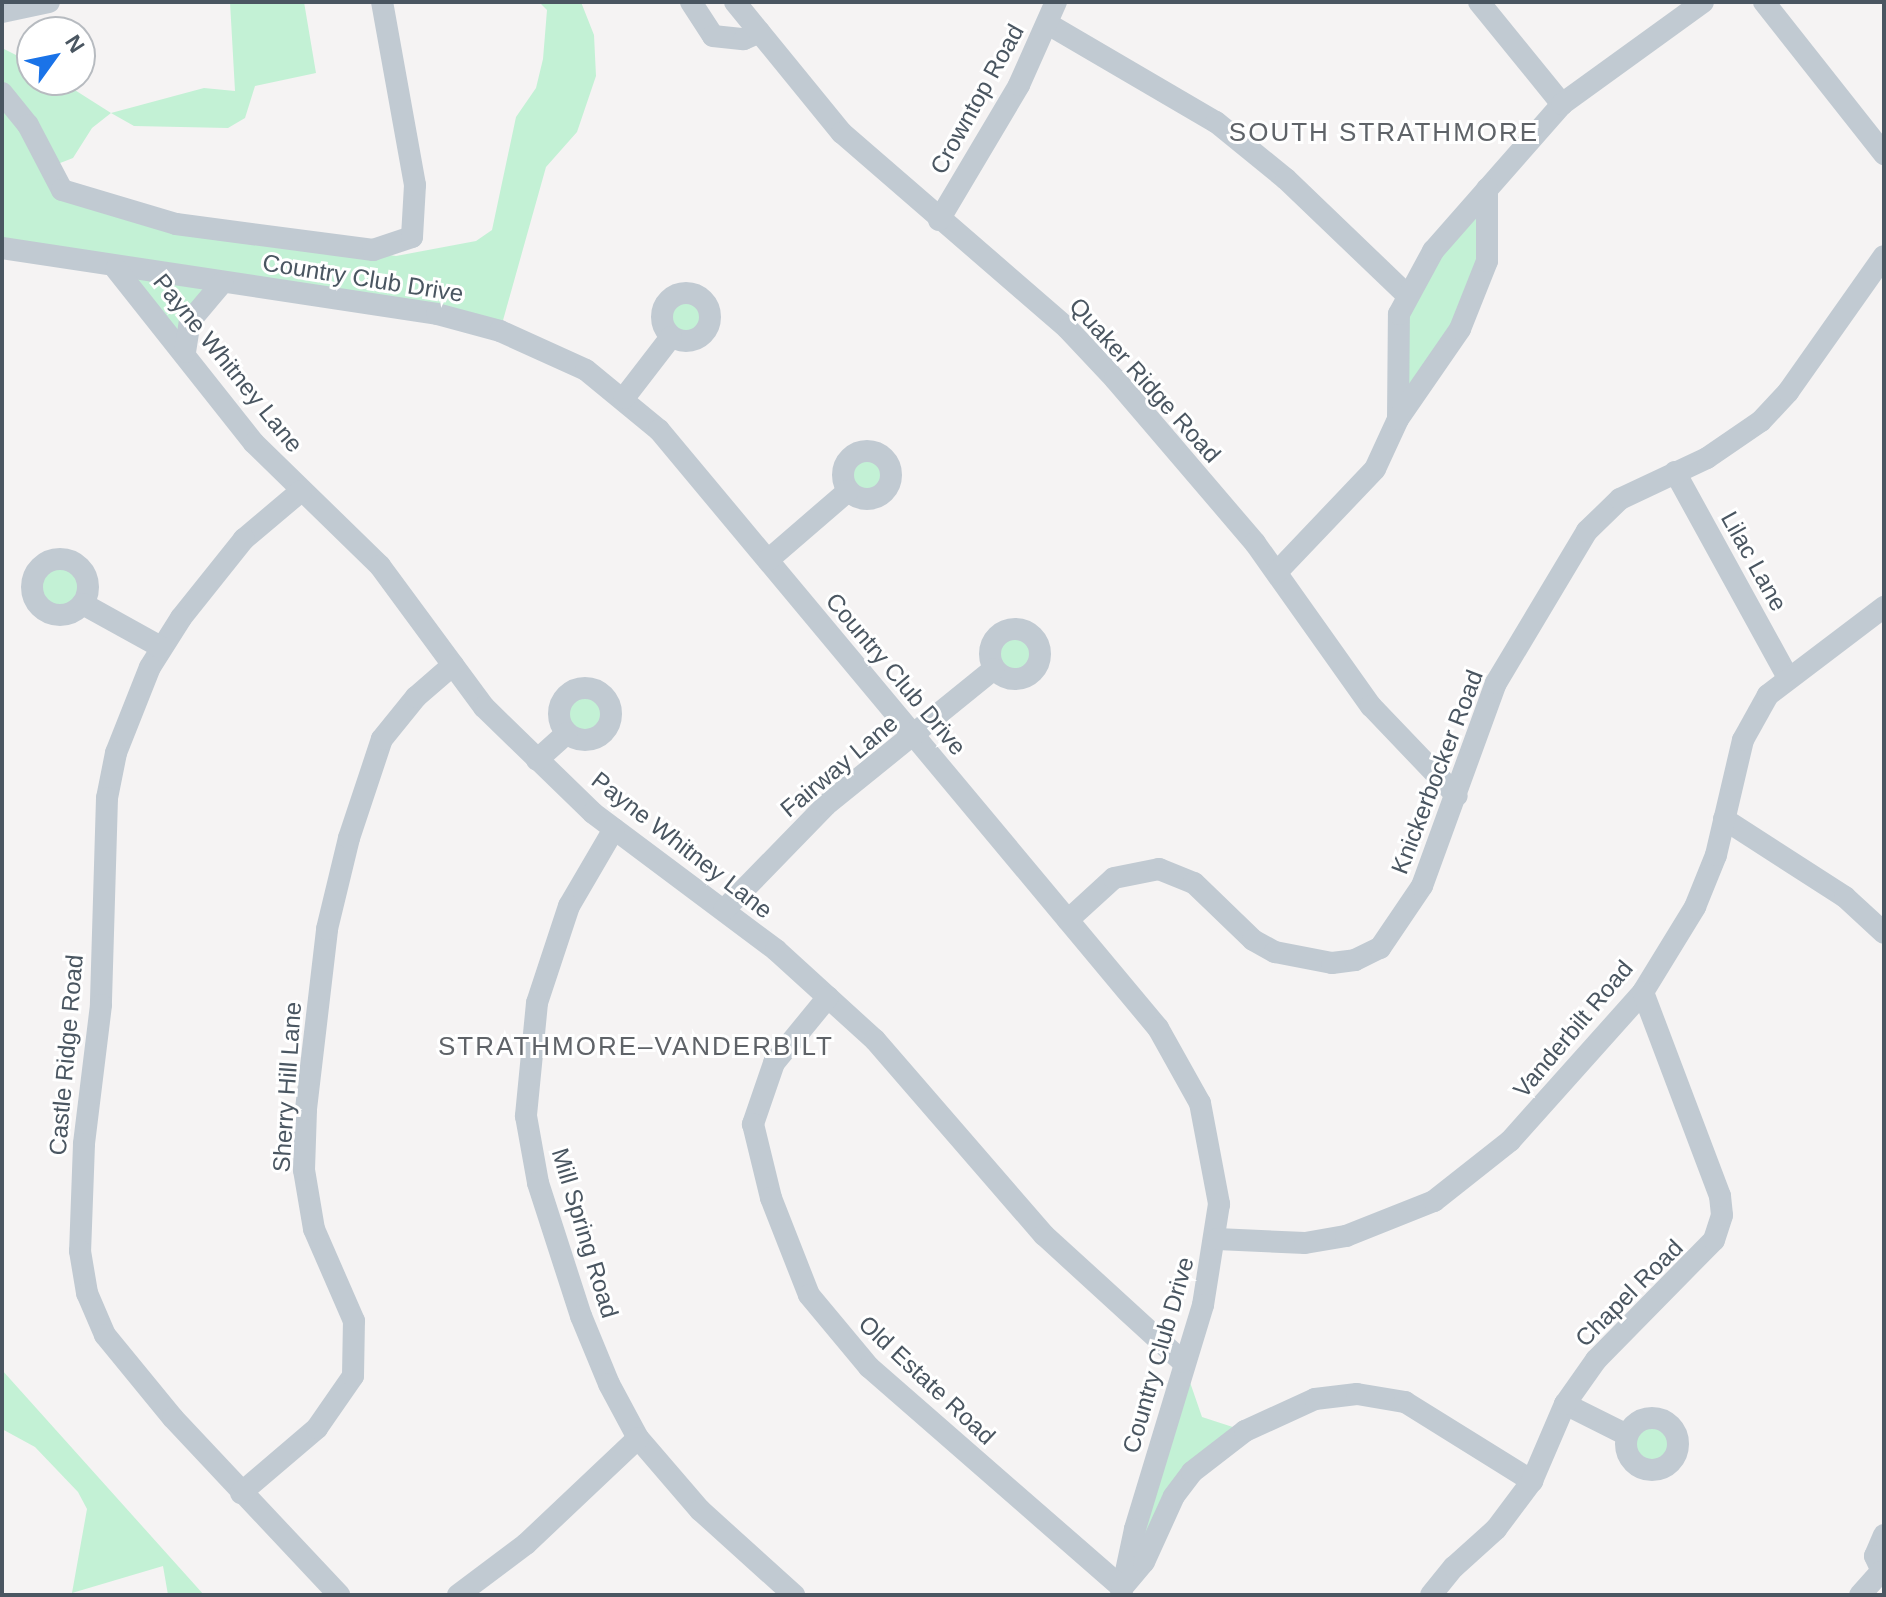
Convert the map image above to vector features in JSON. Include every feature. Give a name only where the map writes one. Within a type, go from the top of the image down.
[{"type":"street","points":[[2,12],[49,2]]},
{"type":"street","points":[[2,93],[28,125],[62,190],[176,224],[373,250],[412,237],[415,185],[382,2]]},
{"type":"street","points":[[691,2],[713,36],[736,40],[760,32]]},
{"type":"street","name":"Quaker Ridge Road","points":[[735,2],[842,133],[1068,329],[1277,572],[1371,706],[1457,796]]},
{"type":"street","name":"Crowntop Road","points":[[939,220],[1019,85],[1056,2]]},
{"type":"street","points":[[1479,2],[1562,104]]},
{"type":"street","points":[[1398,419],[1395,337],[1406,294],[1433,251],[1562,104],[1703,2]]},
{"type":"street","points":[[1764,2],[1884,154]]},
{"type":"street","points":[[1048,24],[1216,122],[1327,216],[1406,294]]},
{"type":"street","points":[[1277,572],[1375,469],[1398,419],[1460,329],[1477,290],[1490,233],[1487,189]]},
{"type":"street","name":"Country Club Drive","points":[[2,248],[116,269],[474,323],[565,358],[624,398],[666,439],[914,735],[1158,1028],[1190,1079],[1212,1145],[1219,1204],[1217,1239],[1122,1592]]},
{"type":"street","name":"Knickerbocker Road","points":[[1068,920],[1114,878],[1159,869],[1194,883],[1253,940],[1275,952],[1332,963],[1368,956],[1391,938],[1422,886],[1496,683],[1587,531],[1620,499],[1719,451],[1761,421],[1788,392],[1884,256]]},
{"type":"street","name":"Payne Whitney Lane","points":[[116,269],[185,352],[238,423],[301,491],[380,566],[475,697],[537,760],[614,829],[724,910],[828,997],[906,1073],[1044,1235],[1183,1362]]},
{"type":"street","points":[[185,352],[190,321],[222,283]]},
{"type":"street","points":[[624,398],[671,337]]},
{"type":"street","name":"Lilac Lane","points":[[1675,472],[1787,676]]},
{"type":"street","name":"Castle Ridge Road","points":[[301,491],[244,539],[161,647],[128,715],[107,798],[101,1005],[84,1144],[80,1251],[87,1293],[105,1335],[241,1493],[339,1595]]},
{"type":"street","points":[[768,560],[848,491]]},
{"type":"street","points":[[83,604],[161,647]]},
{"type":"street","name":"Vanderbilt Road","points":[[1217,1239],[1305,1243],[1346,1236],[1434,1201],[1510,1141],[1643,992],[1695,907],[1724,819],[1743,740],[1761,704],[1787,676],[1884,607]]},
{"type":"street","name":"Sherry Hill Lane","points":[[241,1493],[317,1428],[353,1376],[354,1321],[314,1229],[304,1170],[306,1109],[327,929],[349,838],[382,739],[416,697],[453,665]]},
{"type":"street","name":"Fairway Lane","points":[[724,910],[826,805],[994,669]]},
{"type":"street","points":[[537,760],[567,733]]},
{"type":"street","points":[[1724,819],[1845,897],[1884,933]]},
{"type":"street","name":"Mill Spring Road","points":[[614,829],[569,906],[546,961],[530,1046],[526,1116],[538,1183],[581,1316],[638,1438],[700,1510],[794,1595]]},
{"type":"street","name":"Chapel Road","points":[[1431,1595],[1454,1567],[1496,1529],[1532,1481],[1565,1404],[1622,1333],[1704,1255],[1722,1215],[1704,1145],[1643,992]]},
{"type":"street","name":"Old Estate Road","points":[[828,997],[774,1063],[752,1130],[771,1198],[809,1295],[869,1367],[1122,1592]]},
{"type":"street","points":[[1122,1592],[1144,1562],[1174,1496],[1192,1472],[1245,1431],[1315,1399],[1357,1394],[1405,1402],[1532,1481]]},
{"type":"street","points":[[1565,1404],[1627,1435]]},
{"type":"street","points":[[458,1595],[526,1544],[638,1438]]},
{"type":"street","points":[[1860,1595],[1882,1574],[1875,1556],[1884,1535]]},
{"type":"green space","points":[[230,2],[304,2],[316,73],[255,86],[245,118],[228,128],[134,126],[111,113],[204,88],[235,91]]},
{"type":"green space","points":[[539,2],[581,2],[594,35],[596,76],[577,132],[546,167],[500,331],[222,283],[185,352],[116,269],[2,248],[2,48],[16,55],[16,96],[84,96],[111,113],[92,128],[73,158],[55,165],[62,190],[176,224],[396,256],[476,241],[492,230],[516,117],[536,88],[543,59],[547,10]]},
{"type":"green space","points":[[1487,189],[1487,261],[1417,393],[1398,389],[1399,314]]},
{"type":"green space","points":[[686,293],[703,300],[710,317],[703,334],[686,341],[669,334],[662,317],[669,300]]},
{"type":"green space","points":[[867,451],[884,458],[891,475],[884,492],[867,499],[850,492],[843,475],[850,458]]},
{"type":"green space","points":[[59,559],[79,567],[87,587],[79,607],[59,615],[39,607],[31,587],[39,567]]},
{"type":"green space","points":[[1015,629],[1033,636],[1040,654],[1033,672],[1015,679],[997,672],[990,654],[997,636]]},
{"type":"green space","points":[[586,688],[604,696],[612,714],[604,732],[586,740],[568,732],[560,714],[568,696]]},
{"type":"green space","points":[[1183,1362],[1202,1417],[1245,1431],[1217,1448],[1156,1533],[1129,1552]]},
{"type":"green space","points":[[2,1370],[204,1595],[168,1595],[163,1566],[72,1593],[87,1509],[78,1492],[35,1447],[2,1429]]},
{"type":"green space","points":[[1652,1418],[1670,1426],[1678,1444],[1670,1462],[1652,1470],[1634,1462],[1626,1444],[1634,1426]]},
{"type":"district","name":"SOUTH STRATHMORE","points":[[1384,133]]},
{"type":"district","name":"STRATHMORE–VANDERBILT","points":[[636,1047]]}]
